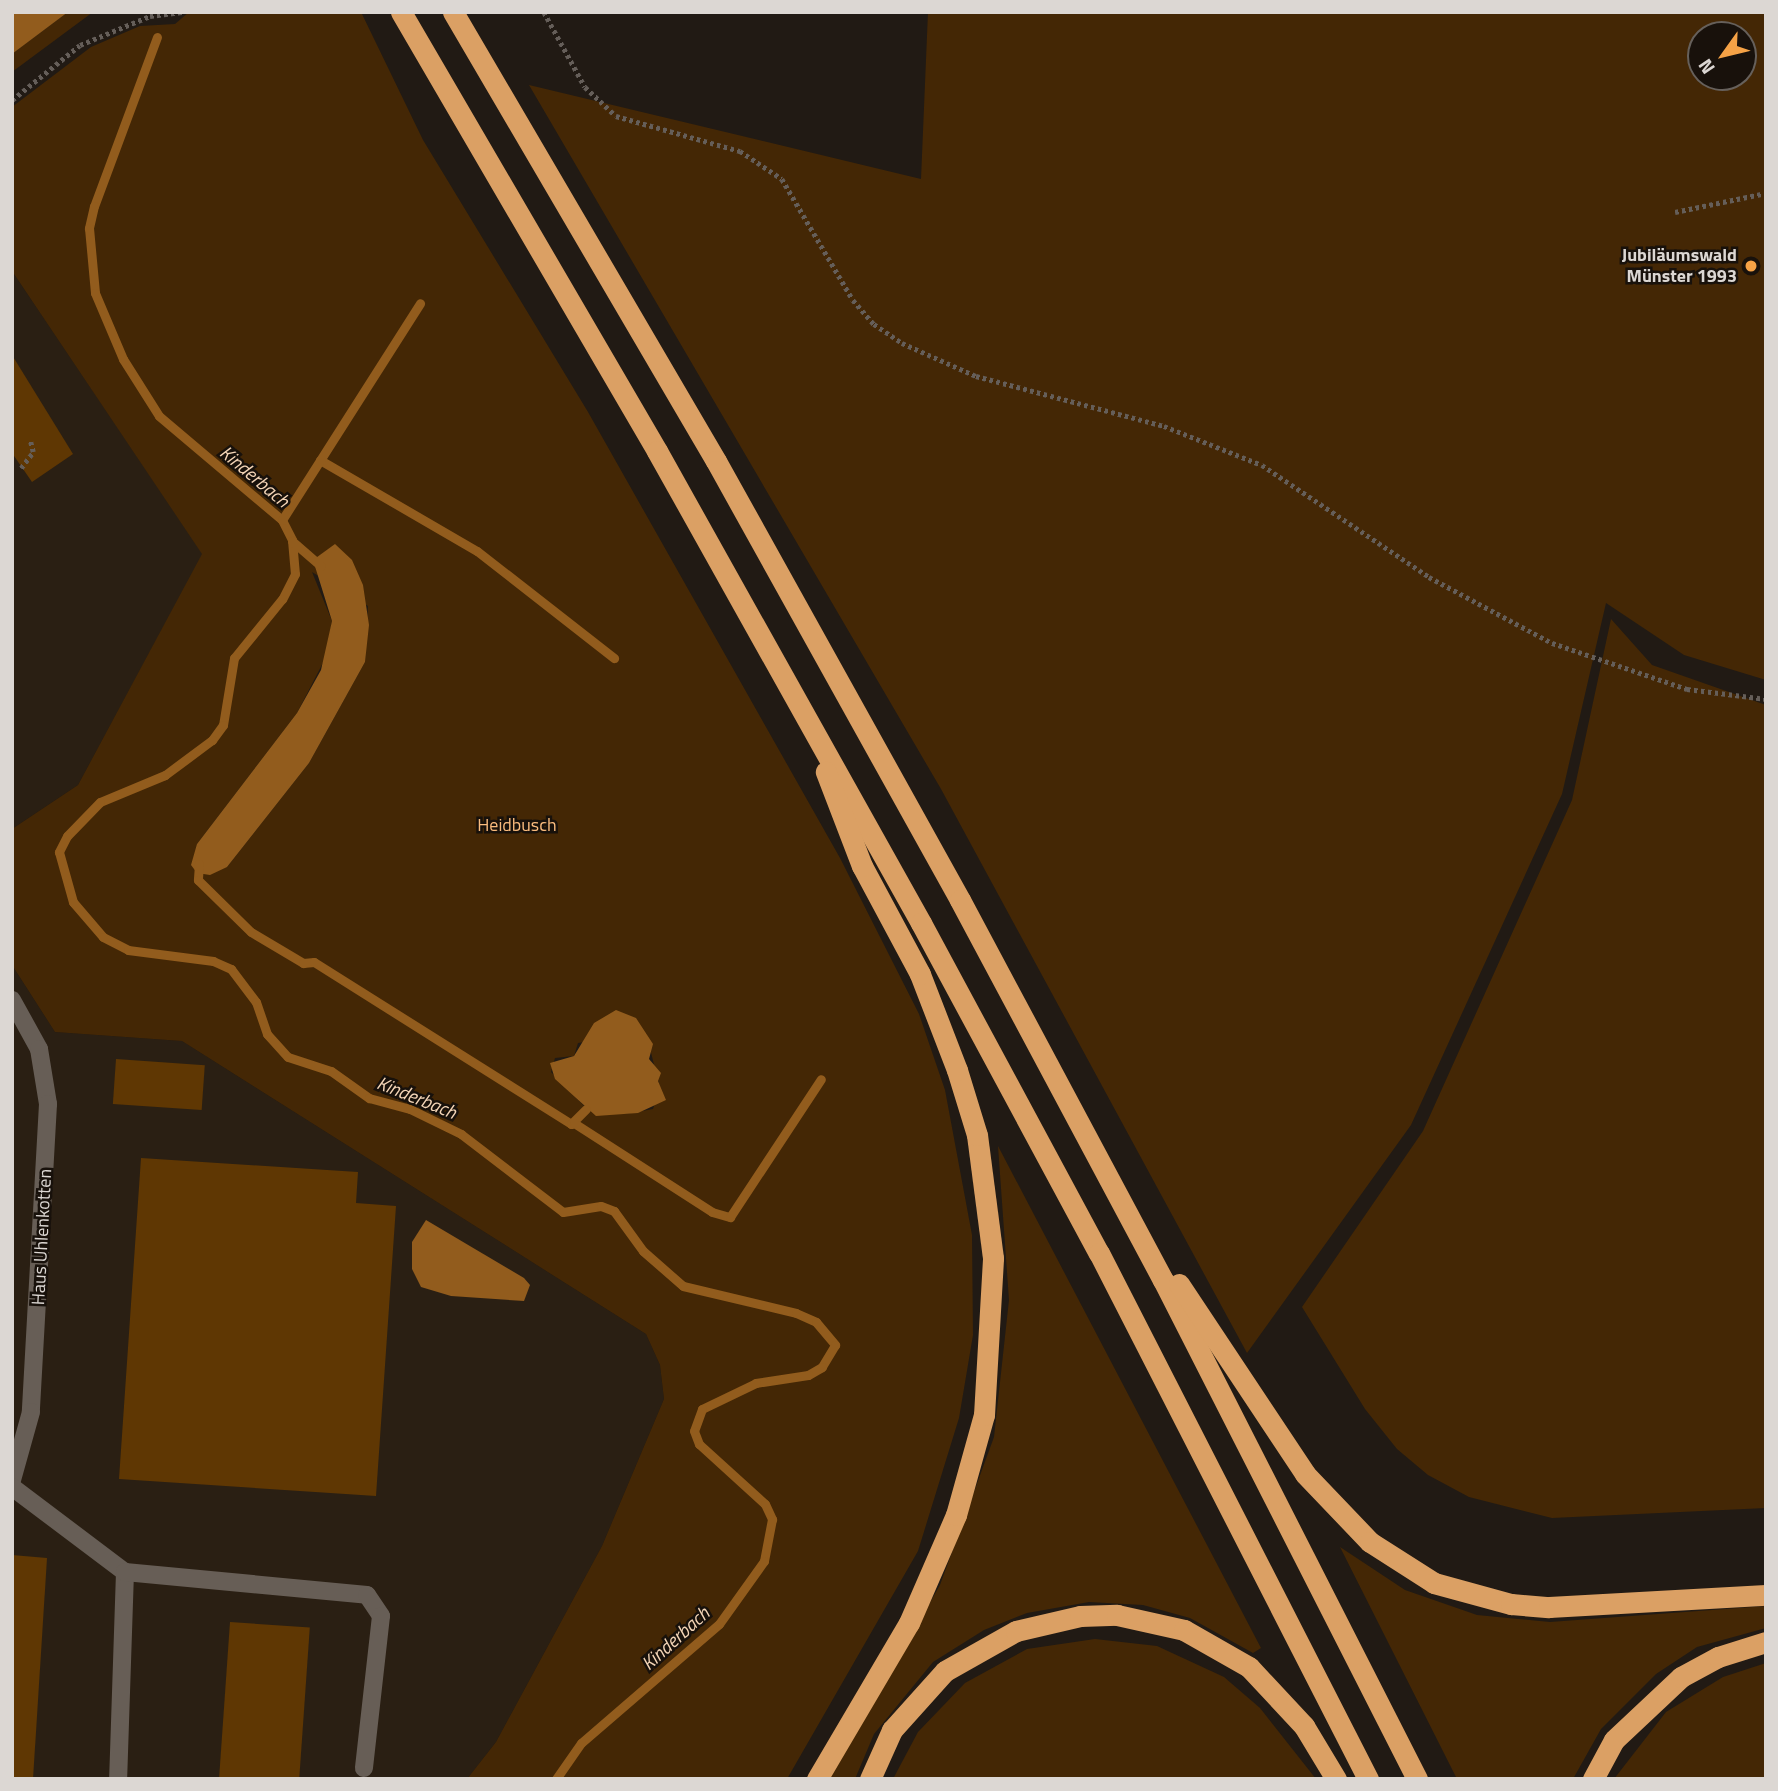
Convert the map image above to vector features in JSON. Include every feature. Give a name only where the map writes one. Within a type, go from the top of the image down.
[{"type":"highway","points":[[401,12],[794,692],[1099,1253],[1368,1779]]},
{"type":"highway","points":[[453,12],[729,484],[1084,1131],[1418,1779]]},
{"type":"highway","points":[[794,692],[862,866],[920,974],[957,1070],[977,1135],[993,1258],[984,1415],[956,1515],[909,1623],[817,1779]]},
{"type":"highway","points":[[1084,1131],[1298,1464],[1344,1517],[1399,1563],[1434,1583],[1511,1604],[1590,1607],[1766,1595]]},
{"type":"highway","points":[[870,1779],[892,1730],[945,1671],[1016,1631],[1080,1616],[1117,1615],[1184,1630],[1249,1667],[1304,1727],[1336,1779]]},
{"type":"highway","points":[[1593,1779],[1614,1740],[1673,1684],[1718,1657],[1766,1642]]},
{"type":"street","name":"Haus Uhlenkotten","points":[[12,1000],[39,1049],[48,1117],[31,1412],[12,1480]]},
{"type":"street","points":[[12,1487],[125,1572],[367,1595],[381,1616],[363,1768]]},
{"type":"street","points":[[118,1779],[125,1572]]},
{"type":"path","points":[[12,100],[80,46],[150,16],[182,12]]},
{"type":"path","points":[[544,12],[585,87],[615,116],[740,151],[782,179],[853,300],[874,324],[902,343],[976,376],[1164,426],[1262,465],[1429,578],[1552,643],[1686,689],[1766,699]]},
{"type":"path","points":[[1675,212],[1766,193]]},
{"type":"path","points":[[21,468],[33,452],[30,440]]},
{"type":"shaded area","points":[[12,12],[68,12],[12,54]]},
{"type":"shaded area","points":[[12,271],[203,554],[78,785],[12,829]]},
{"type":"shaded area","points":[[335,544],[352,560],[363,585],[369,625],[365,662],[309,763],[227,867],[210,875],[197,873],[191,865],[197,844],[297,713],[321,670],[332,621],[313,560]]},
{"type":"shaded area","points":[[12,965],[55,1032],[182,1041],[646,1334],[660,1365],[664,1399],[602,1546],[496,1742],[467,1779],[12,1779]]},
{"type":"shaded area","points":[[616,1010],[636,1018],[653,1044],[649,1059],[661,1073],[658,1081],[666,1100],[638,1113],[596,1116],[555,1079],[550,1063],[574,1056],[594,1023]]},
{"type":"shaded area","points":[[426,1220],[524,1278],[530,1285],[524,1301],[451,1296],[421,1287],[412,1269],[412,1242]]},
{"type":"green space","points":[[68,12],[93,12],[12,72],[12,54]]},
{"type":"green space","name":"Heidbusch","points":[[189,12],[361,12],[423,140],[588,412],[840,858],[919,1014],[945,1090],[972,1235],[973,1335],[959,1418],[918,1551],[787,1779],[467,1779],[496,1742],[602,1546],[664,1399],[660,1365],[646,1334],[182,1041],[55,1032],[12,965],[12,829],[78,785],[202,554],[12,271],[12,107],[91,47],[140,26],[175,24]],"holes":[[[312,572],[368,606],[365,662],[309,763],[227,867],[197,844],[297,713],[327,655],[332,621]],[[646,1033],[660,1088],[653,1109],[626,1114],[587,1109],[551,1072],[555,1058],[574,1056],[578,1043]]]},
{"type":"green space","points":[[928,12],[1766,12],[1766,680],[1684,655],[1606,603],[1562,794],[1411,1125],[1247,1353],[941,789],[529,85],[921,179]]},
{"type":"green space","points":[[1611,619],[1652,665],[1766,705],[1766,1508],[1552,1518],[1469,1497],[1428,1475],[1397,1449],[1365,1409],[1302,1307],[1423,1131],[1572,800]]},
{"type":"green space","points":[[998,1146],[1261,1648],[1253,1653],[1190,1618],[1143,1605],[1089,1602],[1027,1613],[984,1630],[933,1662],[874,1734],[855,1779],[829,1779],[940,1585],[994,1437],[1009,1300]]},
{"type":"green space","points":[[1340,1547],[1405,1590],[1477,1615],[1550,1622],[1766,1606],[1766,1628],[1697,1647],[1656,1674],[1601,1729],[1573,1779],[1457,1779]]},
{"type":"green space","points":[[1095,1639],[1157,1646],[1224,1677],[1260,1708],[1316,1779],[893,1779],[918,1732],[965,1683],[1027,1649]]},
{"type":"green space","points":[[1766,1663],[1766,1779],[1614,1779],[1666,1712],[1723,1677]]},
{"type":"building","points":[[12,355],[73,454],[32,482],[12,453]]},
{"type":"building","points":[[116,1059],[205,1065],[202,1110],[113,1104]]},
{"type":"building","points":[[141,1158],[358,1172],[356,1203],[396,1206],[376,1496],[119,1479]]},
{"type":"building","points":[[12,1555],[47,1558],[33,1779],[12,1779]]},
{"type":"building","points":[[230,1622],[310,1628],[299,1779],[219,1779]]},
{"type":"waterway","name":"Kinderbach","points":[[157,37],[94,206],[89,228],[95,293],[123,359],[159,416],[282,520],[292,540],[295,574],[282,599],[234,658],[223,725],[212,740],[165,775],[100,802],[67,836],[59,852],[73,902],[103,937],[128,950],[213,961],[231,969],[256,1002],[267,1034],[288,1057],[331,1071],[369,1098],[410,1109],[461,1134],[563,1212],[601,1206],[614,1211],[643,1251],[683,1286],[796,1313],[816,1322],[835,1345],[822,1367],[808,1375],[756,1383],[702,1409],[694,1431],[699,1444],[765,1504],[772,1519],[764,1561],[719,1624],[581,1743],[556,1779]]},
{"type":"waterway","points":[[282,520],[420,303]]},
{"type":"waterway","points":[[320,460],[477,551],[614,658]]},
{"type":"waterway","points":[[292,541],[321,566]]},
{"type":"waterway","points":[[199,864],[198,880],[251,932],[303,963],[314,962],[571,1124],[586,1109]]},
{"type":"waterway","points":[[574,1123],[712,1212],[730,1217],[821,1079]]},
{"type":"place","name":"Jubiläumswald Münster 1993","points":[[1751,266]]}]
